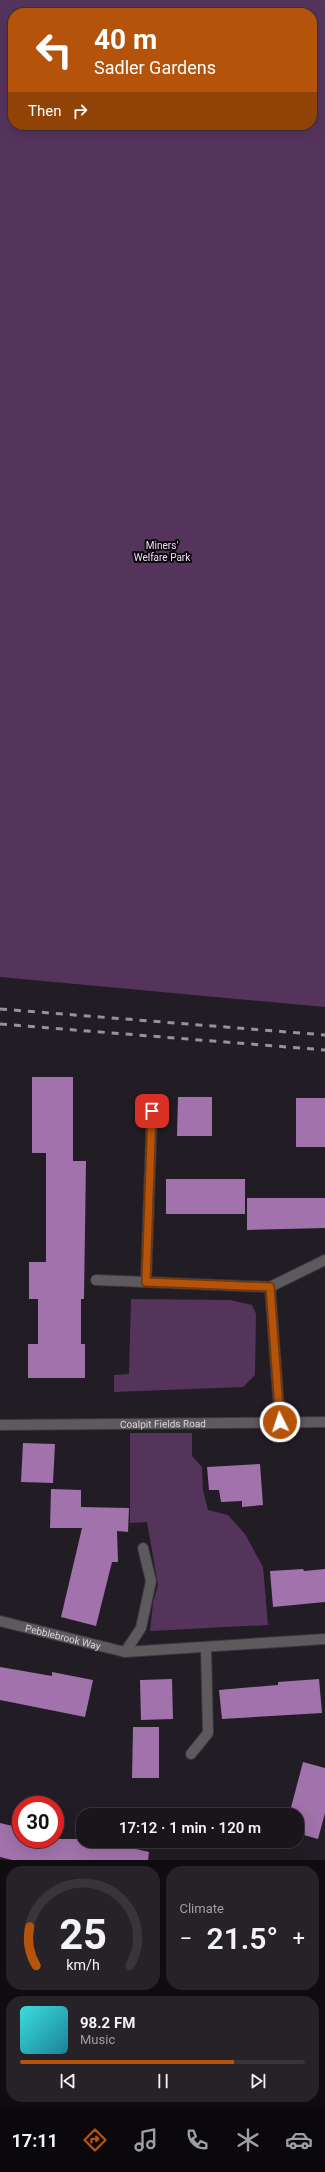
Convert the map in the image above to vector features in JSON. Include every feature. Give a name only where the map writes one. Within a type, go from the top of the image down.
[{"type":"street","points":[[146,1282],[152,1111]]},
{"type":"street","points":[[96,1280],[270,1287],[325,1260]]},
{"type":"street","points":[[270,1287],[280,1422]]},
{"type":"street","name":"Coalpit Fields Road","points":[[0,1425],[325,1422]]},
{"type":"street","points":[[125,1652],[141,1628],[151,1581],[143,1548]]},
{"type":"street","name":"Pebblebrook Way","points":[[0,1621],[125,1652],[206,1648],[325,1639]]},
{"type":"street","points":[[191,1754],[208,1733],[206,1648]]},
{"type":"green space","name":"Miners' Welfare Park","points":[[0,0],[325,0],[325,1007],[0,977]]},
{"type":"green space","points":[[131,1299],[230,1300],[252,1305],[256,1314],[255,1375],[243,1387],[114,1392],[114,1375],[129,1374]]},
{"type":"green space","points":[[130,1433],[192,1433],[192,1456],[202,1467],[203,1490],[208,1510],[228,1515],[245,1534],[263,1567],[268,1625],[150,1631],[153,1603],[158,1585],[147,1522],[130,1523]]},
{"type":"building","points":[[32,1077],[73,1077],[73,1161],[86,1161],[84,1299],[81,1299],[81,1344],[85,1344],[85,1378],[28,1378],[28,1344],[38,1344],[38,1299],[29,1299],[29,1262],[46,1262],[46,1153],[32,1153]]},
{"type":"building","points":[[178,1097],[212,1097],[212,1136],[177,1136]]},
{"type":"building","points":[[296,1098],[325,1098],[325,1147],[296,1147]]},
{"type":"building","points":[[166,1179],[245,1179],[245,1214],[166,1214]]},
{"type":"building","points":[[247,1198],[325,1198],[325,1228],[247,1230]]},
{"type":"building","points":[[23,1443],[55,1444],[53,1483],[21,1482]]},
{"type":"building","points":[[260,1464],[263,1505],[242,1507],[242,1501],[221,1502],[219,1490],[209,1490],[207,1467]]},
{"type":"building","points":[[51,1489],[81,1490],[81,1507],[129,1508],[128,1532],[117,1531],[118,1562],[112,1562],[96,1626],[61,1617],[82,1528],[50,1528]]},
{"type":"building","points":[[303,1569],[304,1571],[325,1569],[325,1602],[273,1607],[270,1571]]},
{"type":"building","points":[[0,1667],[52,1676],[52,1672],[93,1680],[85,1717],[0,1700]]},
{"type":"building","points":[[172,1679],[173,1719],[141,1720],[140,1680]]},
{"type":"building","points":[[319,1679],[322,1713],[222,1719],[219,1690],[278,1685],[278,1682]]},
{"type":"building","points":[[133,1727],[159,1727],[159,1778],[132,1778]]},
{"type":"building","points":[[303,1762],[325,1768],[325,1813],[318,1839],[304,1835],[304,1808],[291,1808]]},
{"type":"building","points":[[0,1823],[12,1826],[12,1848],[64,1848],[64,1839],[76,1839],[76,1848],[132,1848],[149,1852],[148,1860],[12,1860],[0,1857]]},
{"type":"railway","points":[[0,1009],[325,1035]]},
{"type":"railway","points":[[0,1024],[325,1050]]},
{"type":"route","points":[[152,1111],[146,1282],[270,1287],[280,1422]]}]
